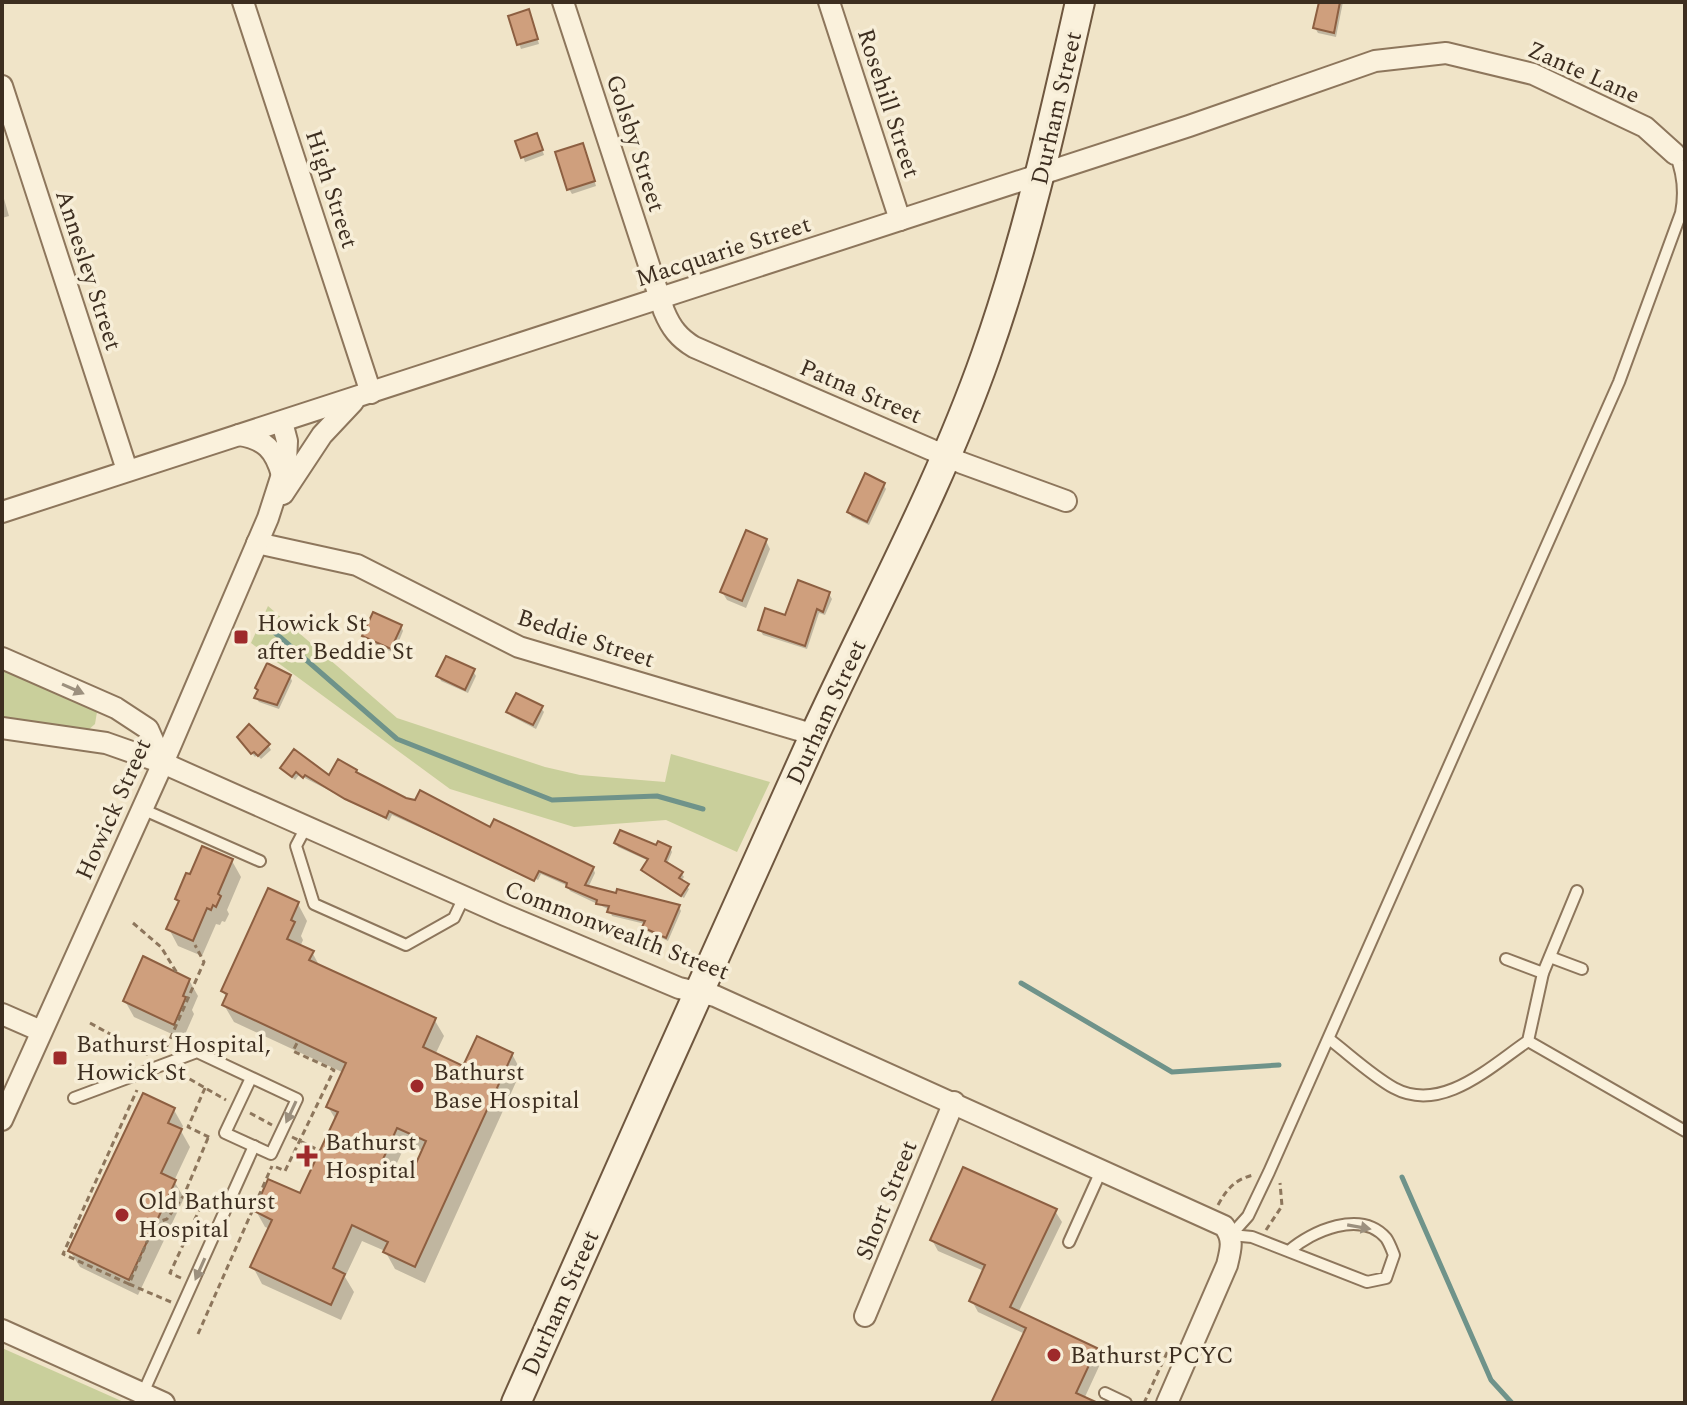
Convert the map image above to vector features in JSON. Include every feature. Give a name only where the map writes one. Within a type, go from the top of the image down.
[{"type":"main road","name":"Durham Street","points":[[516,1403],[815,735],[946,456],[985,358],[1015,270],[1041,174],[1080,2]]},
{"type":"street","name":"High Street","points":[[243,2],[366,394]]},
{"type":"street","name":"Golsby Street","points":[[563,2],[660,299]]},
{"type":"street","name":"Rosehill Street","points":[[829,2],[900,220]]},
{"type":"street","name":"Macquarie Street","points":[[2,512],[1189,126],[1375,61],[1427,53],[1463,56]]},
{"type":"street","name":"Zante Lane","points":[[1463,56],[1533,74],[1645,127],[1675,154]]},
{"type":"street","name":"Annesley Street","points":[[2,86],[127,470]]},
{"type":"street","name":"Patna Street","points":[[660,299],[673,330],[694,347],[946,456],[1066,501]]},
{"type":"street","name":"Howick Street","points":[[268,518],[333,421],[366,394]]},
{"type":"street","name":"Howick Street","points":[[2,1120],[163,763],[268,518],[282,475],[291,419]]},
{"type":"street","points":[[291,419],[307,439],[305,459]]},
{"type":"street","points":[[239,435],[267,444],[276,457],[282,475]]},
{"type":"street","name":"Beddie Street","points":[[257,543],[357,565],[519,647],[815,735]]},
{"type":"street","points":[[2,658],[116,708],[148,729],[163,763]]},
{"type":"street","points":[[106,743],[116,708]]},
{"type":"street","name":"Commonwealth Street","points":[[2,728],[106,743],[163,763],[464,897],[679,988],[715,996],[1224,1226],[1231,1235]]},
{"type":"street","points":[[2,1014],[41,1031]]},
{"type":"street","name":"Short Street","points":[[865,1316],[954,1102]]},
{"type":"street","points":[[1167,1403],[1227,1265],[1231,1235]]},
{"type":"street","points":[[2,1330],[164,1403]]},
{"type":"lane","points":[[1231,1235],[1248,1216],[1269,1172],[1619,382],[1681,213],[1684,196],[1681,167],[1675,154]]},
{"type":"lane","points":[[142,809],[260,861]]},
{"type":"lane","points":[[306,827],[296,846],[314,904],[406,945],[454,918],[464,897]]},
{"type":"lane","points":[[1329,1039],[1395,1089],[1420,1097],[1439,1095],[1468,1081],[1528,1041],[1543,973],[1577,891]]},
{"type":"lane","points":[[1550,957],[1582,969]]},
{"type":"lane","points":[[1506,959],[1543,973]]},
{"type":"lane","points":[[1528,1041],[1685,1131]]},
{"type":"lane","points":[[74,1098],[197,1052],[297,1099],[271,1154],[252,1151],[225,1133],[251,1078]]},
{"type":"lane","points":[[143,1393],[252,1151]]},
{"type":"lane","points":[[1069,1242],[1101,1171]]},
{"type":"lane","points":[[1231,1235],[1252,1237],[1367,1282],[1386,1278],[1394,1255],[1386,1238],[1368,1226],[1348,1223],[1306,1236],[1289,1251]]},
{"type":"lane","points":[[1105,1393],[1126,1403]]},
{"type":"path","points":[[133,923],[161,947],[177,973]]},
{"type":"path","points":[[148,1055],[167,1046],[204,962],[195,945]]},
{"type":"path","points":[[90,1023],[320,1151]]},
{"type":"path","points":[[205,1088],[188,1127],[252,1151],[272,1166],[285,1171],[334,1070],[293,1051],[298,1041]]},
{"type":"path","points":[[141,1082],[63,1254],[175,1304]]},
{"type":"path","points":[[129,1284],[155,1223],[167,1219],[178,1199],[184,1195],[209,1137]]},
{"type":"path","points":[[198,1334],[272,1166]]},
{"type":"path","points":[[1211,1220],[1228,1187],[1242,1178],[1269,1172],[1280,1183],[1282,1206],[1264,1233],[1252,1237]]},
{"type":"green space","points":[[268,606],[397,718],[545,767],[580,775],[665,782],[671,754],[770,782],[737,852],[666,820],[574,827],[450,789],[251,643]]},
{"type":"green space","points":[[2,665],[93,707],[97,712],[95,724],[87,731],[2,720]]},
{"type":"green space","points":[[2,1348],[126,1403],[2,1403]]},
{"type":"building","points":[[1319,2],[1340,2],[1334,33],[1313,28]]},
{"type":"building","points":[[529,9],[538,39],[517,45],[508,16]]},
{"type":"building","points":[[537,133],[543,150],[521,158],[515,141]]},
{"type":"building","points":[[583,143],[595,181],[567,190],[555,152]]},
{"type":"building","points":[[865,473],[885,483],[867,522],[847,512]]},
{"type":"building","points":[[746,530],[767,539],[742,601],[720,592]]},
{"type":"building","points":[[798,580],[830,592],[823,612],[817,609],[805,646],[758,630],[765,608],[785,615]]},
{"type":"building","points":[[373,612],[402,625],[391,649],[362,636]]},
{"type":"building","points":[[446,656],[475,669],[465,690],[436,676]]},
{"type":"building","points":[[267,663],[291,675],[277,705],[254,698],[258,690],[255,688]]},
{"type":"building","points":[[516,693],[543,706],[533,725],[506,712]]},
{"type":"building","points":[[249,724],[270,744],[258,756],[254,752],[251,754],[237,737]]},
{"type":"building","points":[[294,749],[329,775],[338,759],[406,798],[415,800],[420,790],[490,827],[494,819],[594,867],[585,885],[616,893],[617,889],[680,905],[666,938],[642,927],[645,921],[607,912],[609,906],[596,904],[597,900],[566,887],[567,883],[539,871],[534,881],[389,811],[386,818],[345,799],[305,775],[303,778],[296,772],[292,777],[280,768]]},
{"type":"building","points":[[620,830],[656,845],[658,841],[671,847],[665,861],[683,872],[679,878],[689,884],[681,896],[641,870],[648,859],[614,843]]},
{"type":"building","points":[[202,846],[233,859],[218,894],[221,896],[216,907],[213,905],[211,910],[207,908],[193,941],[166,929],[179,901],[175,899],[186,873],[190,874]]},
{"type":"building","name":"Bathurst Base Hospital","points":[[268,888],[299,902],[287,939],[314,951],[309,960],[436,1018],[423,1047],[463,1066],[477,1036],[513,1053],[415,1267],[383,1252],[388,1242],[352,1225],[333,1268],[345,1274],[331,1305],[250,1267],[272,1220],[254,1211],[268,1179],[300,1193],[338,1112],[326,1107],[346,1063],[222,1005],[227,994],[221,991]],"holes":[[[397,1128],[426,1141],[409,1179],[380,1166]]]},
{"type":"building","points":[[143,956],[190,979],[174,1025],[123,1001]]},
{"type":"building","name":"Old Bathurst Hospital","points":[[143,1093],[175,1108],[168,1123],[182,1129],[161,1173],[176,1180],[129,1280],[68,1251]]},
{"type":"building","points":[[963,1167],[1057,1209],[1010,1307],[1097,1348],[1076,1393],[1098,1403],[991,1403],[1026,1328],[969,1301],[985,1265],[930,1240]]},
{"type":"waterway","points":[[273,631],[397,739],[552,800],[657,796],[703,809]]},
{"type":"waterway","points":[[1021,983],[1172,1072],[1279,1065]]},
{"type":"waterway","points":[[1402,1177],[1491,1380],[1512,1403]]},
{"type":"place","name":"Howick St after Beddie St","points":[[241,637]]},
{"type":"place","name":"Bathurst Hospital, Howick St","points":[[60,1058]]},
{"type":"place","name":"Bathurst Base Hospital","points":[[417,1086]]},
{"type":"place","name":"Bathurst Hospital","points":[[307,1156]]},
{"type":"place","name":"Old Bathurst Hospital","points":[[122,1215]]},
{"type":"place","name":"Bathurst PCYC","points":[[1054,1355]]}]
